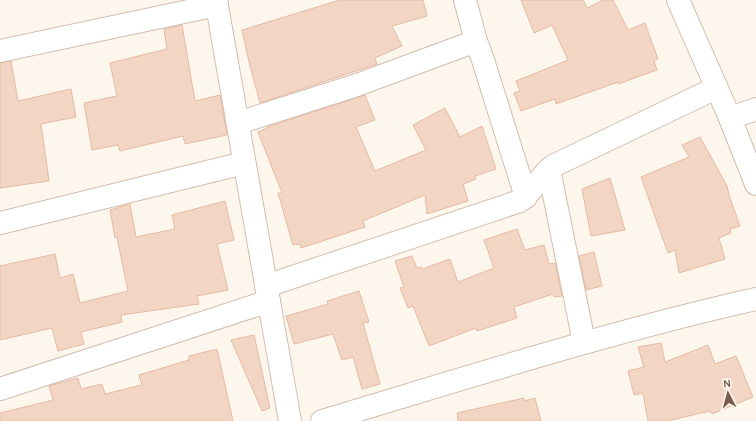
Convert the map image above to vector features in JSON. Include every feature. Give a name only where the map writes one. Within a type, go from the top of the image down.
[{"type":"street","points":[[465,0],[476,42],[526,196]]},
{"type":"street","points":[[678,0],[730,118],[756,184]]},
{"type":"street","points":[[0,51],[216,2],[290,421]]},
{"type":"street","points":[[238,123],[357,85],[476,42]]},
{"type":"street","points":[[0,389],[268,294],[520,202],[531,192],[542,176],[554,166],[716,88]]},
{"type":"street","points":[[730,118],[756,109]]},
{"type":"street","points":[[0,223],[244,163]]},
{"type":"street","points":[[548,170],[584,342]]},
{"type":"street","points":[[322,421],[584,342],[756,299]]},
{"type":"building","points":[[340,0],[423,0],[427,16],[392,26],[402,46],[375,58],[377,64],[260,103],[242,30]]},
{"type":"building","points":[[521,0],[583,0],[587,8],[603,0],[613,0],[628,30],[645,23],[658,59],[654,61],[657,70],[556,104],[555,99],[521,111],[514,93],[520,91],[516,81],[568,60],[552,25],[534,33]]},
{"type":"building","points":[[182,25],[195,101],[220,95],[227,135],[185,144],[183,136],[120,151],[118,145],[92,150],[84,103],[117,96],[110,63],[167,49],[164,29]]},
{"type":"building","points":[[11,61],[18,101],[71,89],[76,117],[41,124],[49,181],[0,188],[0,63]]},
{"type":"building","points":[[365,95],[375,120],[356,127],[375,171],[426,150],[413,125],[445,108],[460,137],[482,126],[496,169],[475,176],[476,179],[463,184],[468,201],[427,214],[425,195],[363,221],[365,227],[301,248],[300,244],[293,245],[278,193],[282,193],[258,132],[267,127]]},
{"type":"building","points":[[700,137],[727,186],[740,226],[730,229],[731,233],[719,238],[725,259],[679,273],[675,250],[668,253],[641,177],[689,157],[682,145]]},
{"type":"building","points":[[610,178],[625,230],[591,236],[582,189]]},
{"type":"building","points":[[225,201],[234,240],[217,244],[228,290],[197,296],[199,304],[121,315],[122,322],[81,332],[84,344],[58,351],[52,328],[0,340],[0,266],[55,254],[60,278],[73,274],[80,303],[128,291],[110,210],[130,204],[136,237],[175,229],[172,215]]},
{"type":"building","points":[[517,229],[525,250],[544,245],[549,264],[555,263],[562,296],[554,297],[553,294],[514,307],[517,318],[477,331],[476,328],[429,346],[413,306],[408,308],[400,288],[404,287],[395,261],[412,256],[417,268],[421,267],[422,269],[450,259],[458,282],[494,268],[484,240]]},
{"type":"building","points":[[594,252],[602,286],[586,290],[579,256]]},
{"type":"building","points":[[359,291],[369,322],[363,323],[380,384],[362,389],[353,357],[342,360],[333,334],[294,344],[286,316],[328,304],[327,301]]},
{"type":"building","points":[[254,335],[270,408],[262,411],[231,340]]},
{"type":"building","points":[[661,343],[665,362],[708,345],[715,364],[736,356],[753,397],[712,414],[710,411],[667,421],[648,421],[643,393],[634,395],[628,371],[644,367],[638,347]]},
{"type":"building","points":[[217,349],[233,421],[0,421],[0,413],[53,400],[49,386],[78,378],[81,389],[102,384],[105,394],[142,385],[139,375],[189,360],[189,356]]},
{"type":"building","points":[[524,398],[524,401],[535,398],[541,421],[458,421],[457,413]]}]
